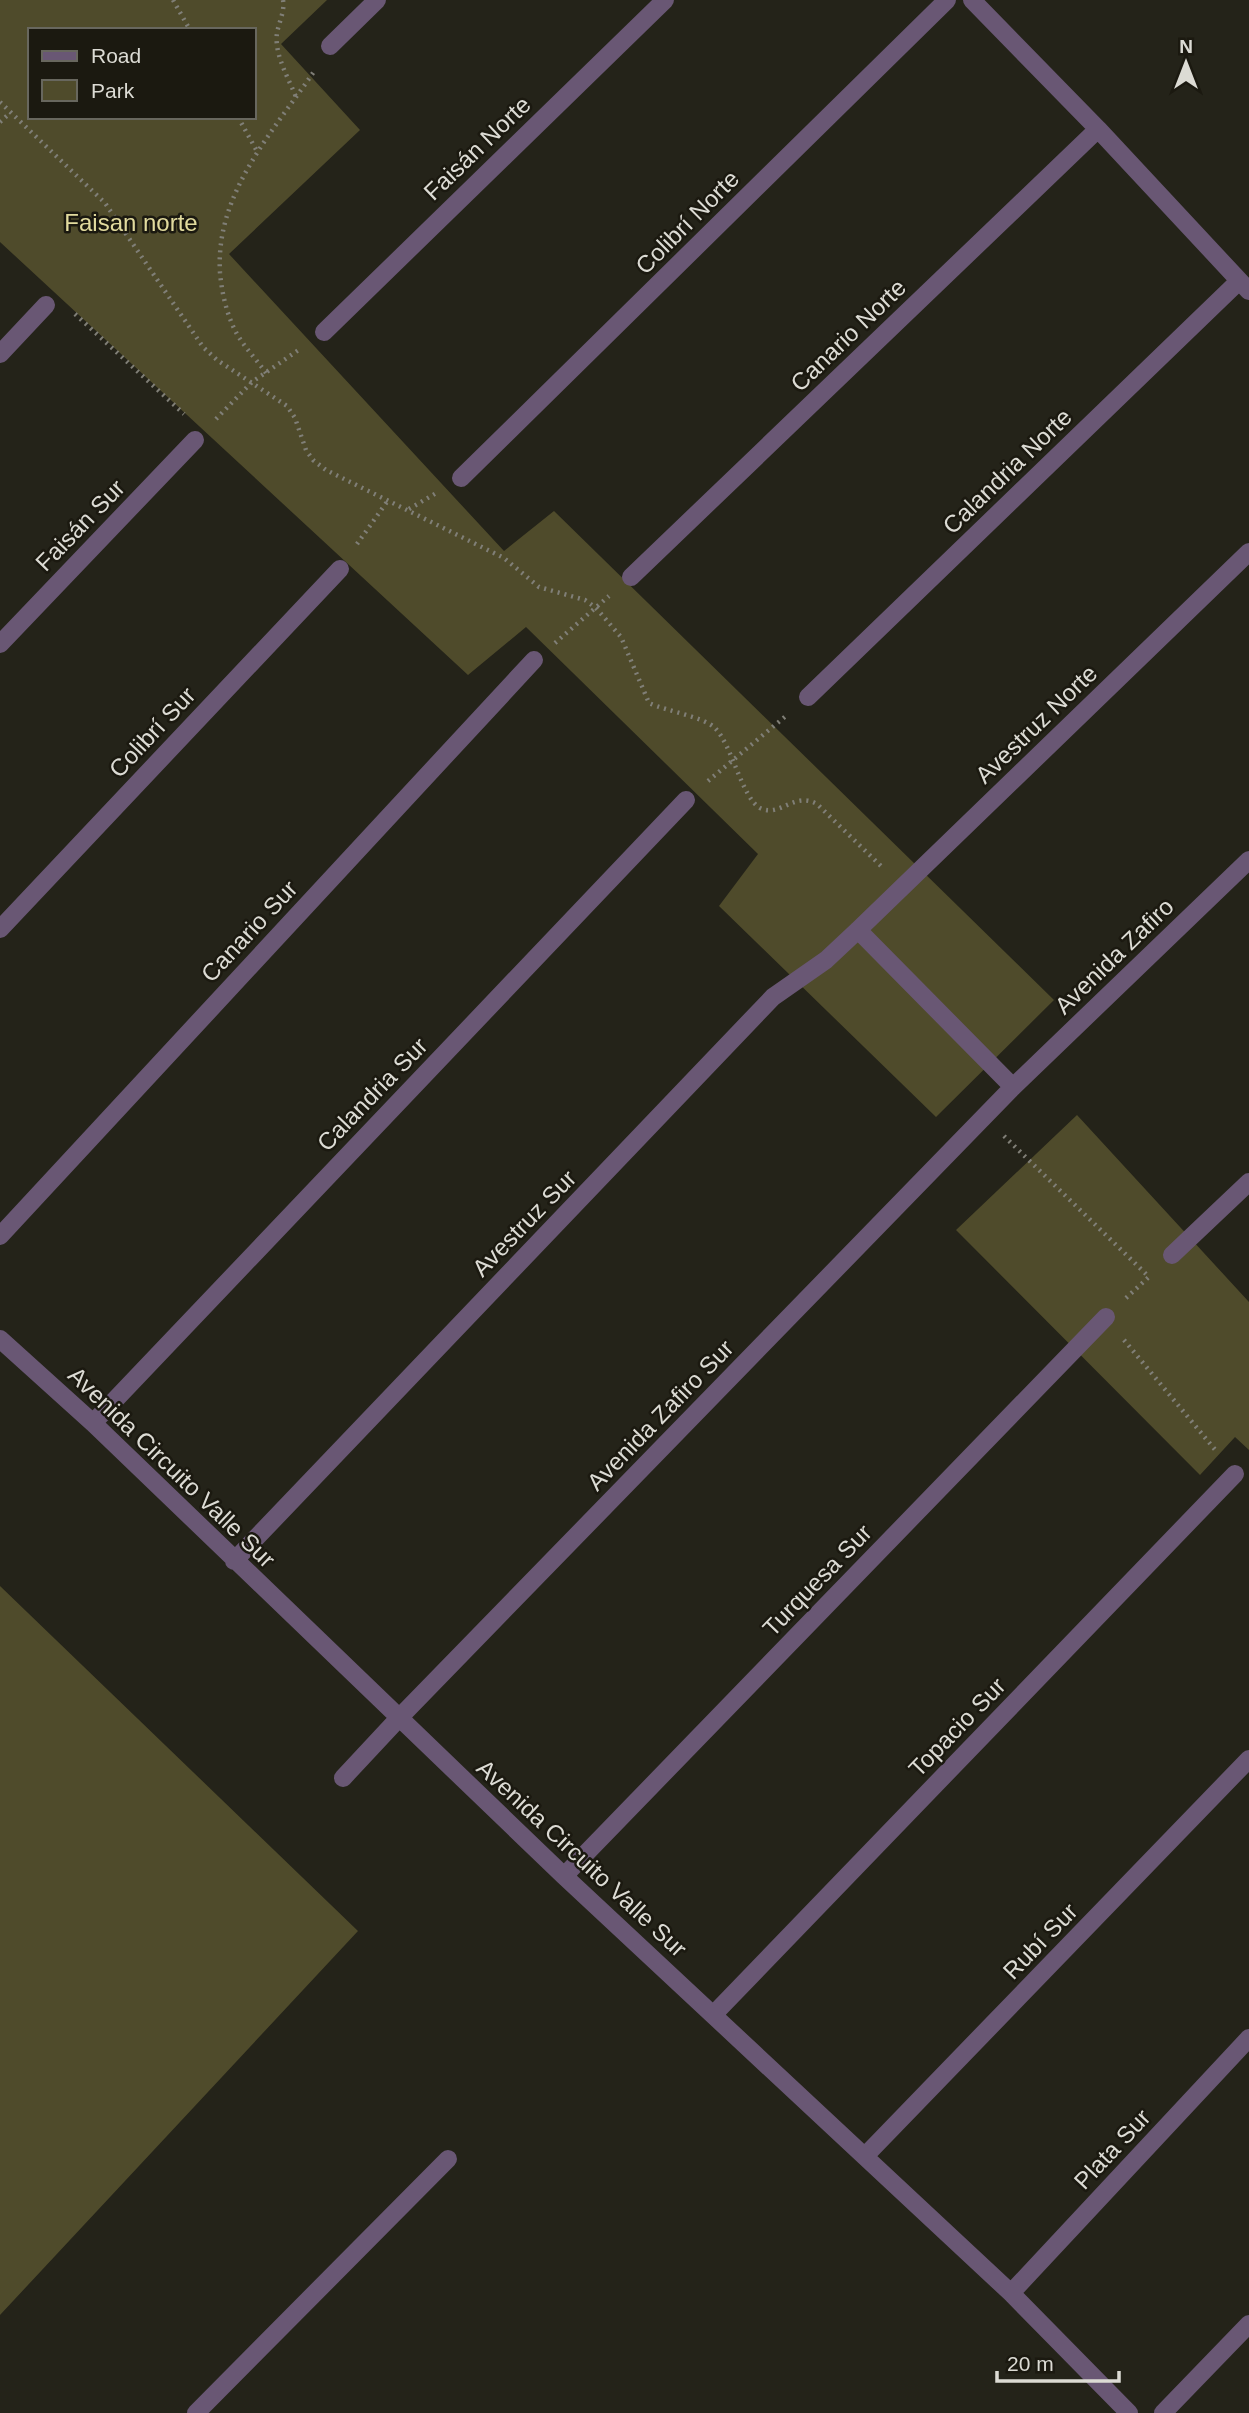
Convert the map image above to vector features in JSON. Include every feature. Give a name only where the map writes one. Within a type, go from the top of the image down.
[{"type":"street","points":[[330,46],[377,0]]},
{"type":"street","name":"Faisán Norte","points":[[324,332],[665,0]]},
{"type":"street","name":"Colibrí Norte","points":[[461,478],[947,0]]},
{"type":"street","points":[[972,0],[1098,129],[1244,286]]},
{"type":"street","name":"Canario Norte","points":[[631,577],[1098,129]]},
{"type":"street","name":"Calandria Norte","points":[[808,697],[1244,286]]},
{"type":"street","points":[[0,355],[46,305]]},
{"type":"street","name":"Faisán Sur","points":[[0,645],[199,436]]},
{"type":"street","name":"Avestruz Norte","points":[[858,930],[1249,552]]},
{"type":"street","name":"Colibrí Sur","points":[[0,929],[340,569]]},
{"type":"street","name":"Canario Sur","points":[[0,1236],[534,660]]},
{"type":"street","name":"Calandria Sur","points":[[93,1423],[686,800]]},
{"type":"street","name":"Avenida Zafiro","points":[[1013,1087],[1249,860]]},
{"type":"street","points":[[858,930],[1013,1087]]},
{"type":"street","name":"Avestruz Sur","points":[[234,1561],[773,997],[826,960],[858,930]]},
{"type":"street","name":"Avenida Zafiro Sur","points":[[343,1778],[398,1718],[1013,1087]]},
{"type":"street","points":[[1172,1255],[1249,1182]]},
{"type":"street","name":"Turquesa Sur","points":[[565,1876],[1106,1317]]},
{"type":"street","name":"Avenida Circuito Valle Sur","points":[[0,1339],[93,1423],[565,1876],[1011,2293],[1129,2413]]},
{"type":"street","name":"Topacio Sur","points":[[714,2014],[1235,1474]]},
{"type":"street","name":"Rubí Sur","points":[[865,2156],[1249,1759]]},
{"type":"street","name":"Plata Sur","points":[[1011,2293],[1249,2038]]},
{"type":"street","points":[[197,2413],[448,2159]]},
{"type":"street","points":[[1163,2413],[1249,2324]]},
{"type":"path","points":[[173,0],[189,28]]},
{"type":"path","points":[[283,0],[277,35],[278,54],[296,97]]},
{"type":"path","points":[[266,373],[237,334],[222,293],[219,252],[226,212],[243,176],[330,46]]},
{"type":"path","points":[[0,102],[105,203],[203,347],[217,360],[287,406],[313,460],[326,470],[504,558],[539,587],[585,600],[596,608],[621,637],[649,703],[703,720],[715,728],[734,760],[751,798],[759,807],[770,811],[801,799],[810,800],[902,887]]},
{"type":"path","points":[[0,122],[10,113]]},
{"type":"path","points":[[239,119],[258,153]]},
{"type":"path","points":[[46,305],[57,298],[62,302],[199,436],[253,382],[324,332]]},
{"type":"path","points":[[340,569],[389,499]]},
{"type":"path","points":[[534,660],[631,577]]},
{"type":"path","points":[[686,800],[808,697]]},
{"type":"path","points":[[984,1117],[1149,1277]]},
{"type":"path","points":[[1172,1255],[1106,1317],[1235,1474]]},
{"type":"green space","name":"Faisan norte","points":[[0,0],[327,0],[281,44],[360,130],[229,254],[504,551],[554,511],[1054,1000],[936,1117],[719,906],[758,854],[526,627],[468,675],[0,242]]},
{"type":"green space","points":[[1077,1115],[1249,1302],[1249,1450],[1235,1437],[1200,1475],[956,1230]]},
{"type":"green space","points":[[0,1586],[358,1931],[0,2315]]}]
